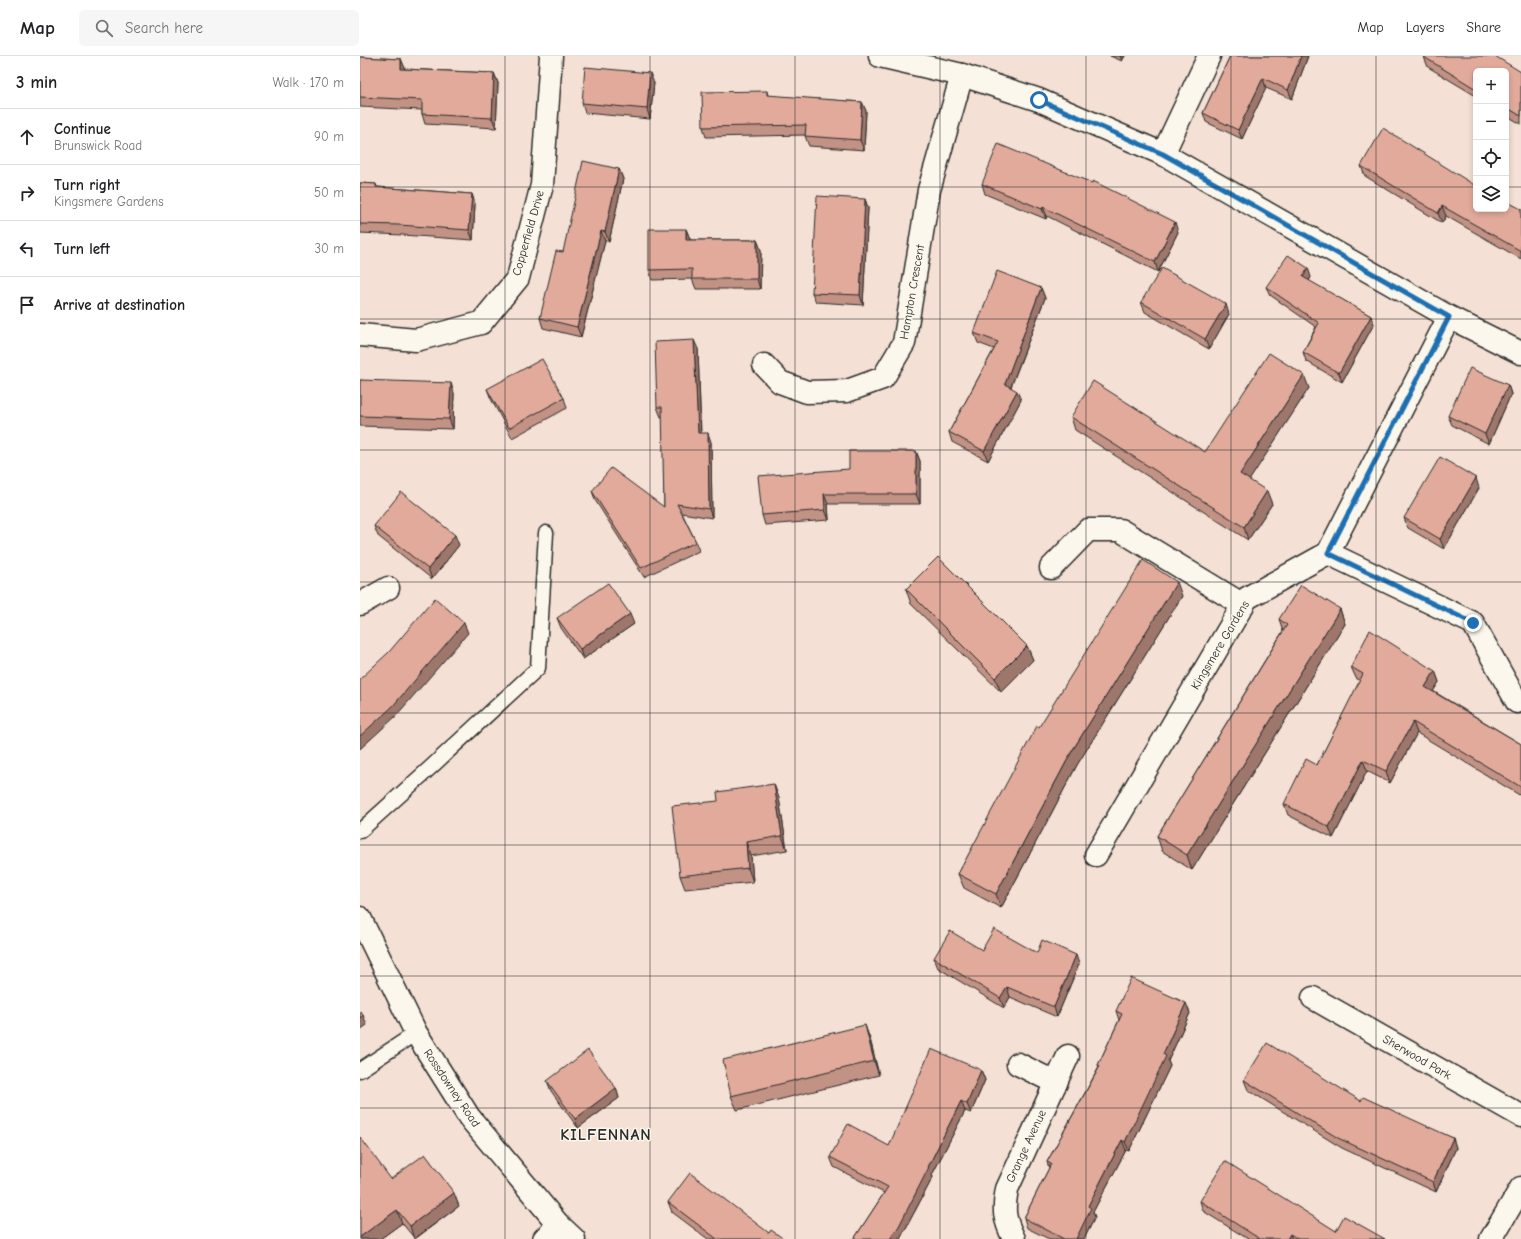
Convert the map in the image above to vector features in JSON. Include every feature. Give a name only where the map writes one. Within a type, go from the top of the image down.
[{"type":"street","name":"Copperfield Drive","points":[[360,336],[416,340],[481,324],[518,278],[542,185],[551,56]]},
{"type":"street","points":[[880,56],[962,75],[1039,100],[1163,154],[1449,317],[1521,353]]},
{"type":"street","points":[[1163,154],[1209,56]]},
{"type":"street","name":"Hampton Crescent","points":[[764,365],[780,382],[807,392],[847,391],[883,378],[904,343],[929,190],[962,75]]},
{"type":"street","points":[[1449,317],[1328,553],[1473,623],[1518,702]]},
{"type":"street","points":[[1051,568],[1088,530],[1120,530],[1243,605]]},
{"type":"street","name":"Kingsmere Gardens","points":[[1096,855],[1247,598],[1328,553]]},
{"type":"street","points":[[360,604],[388,588]]},
{"type":"street","name":"Rossdowney Road","points":[[360,918],[416,1033],[469,1117],[551,1232],[574,1239]]},
{"type":"street","name":"Sherwood Park","points":[[1313,998],[1521,1116]]},
{"type":"street","name":"Grange Avenue","points":[[1014,1239],[1007,1225],[1004,1207],[1006,1189],[1068,1056]]},
{"type":"street","points":[[1018,1064],[1056,1083]]},
{"type":"street","points":[[1491,1239],[1521,1188]]},
{"type":"lane","points":[[360,831],[538,668],[546,533]]},
{"type":"lane","points":[[360,1070],[416,1033]]},
{"type":"building","points":[[1230,56],[1301,56],[1288,90],[1263,78],[1238,130],[1203,113]]},
{"type":"building","points":[[1495,56],[1521,72],[1521,116],[1509,109],[1509,68],[1473,68],[1473,87],[1424,57]]},
{"type":"building","points":[[360,57],[401,59],[401,69],[494,73],[492,118],[422,114],[422,100],[360,97]]},
{"type":"building","points":[[585,67],[650,73],[647,109],[582,103]]},
{"type":"building","points":[[767,91],[767,95],[862,102],[860,140],[805,136],[806,125],[703,127],[702,92]]},
{"type":"building","points":[[1383,128],[1473,184],[1473,212],[1509,212],[1509,203],[1521,209],[1521,251],[1442,206],[1438,213],[1361,166]]},
{"type":"building","points":[[998,144],[1092,183],[1093,181],[1175,222],[1155,262],[1043,207],[1042,209],[982,184]]},
{"type":"building","points":[[583,161],[619,169],[605,232],[601,231],[577,327],[540,318],[556,251],[563,252]]},
{"type":"building","points":[[360,183],[376,184],[376,187],[472,194],[469,230],[360,224]]},
{"type":"building","points":[[817,196],[865,199],[860,295],[812,293]]},
{"type":"building","points":[[649,229],[686,229],[686,240],[757,240],[757,279],[692,279],[692,269],[649,270]]},
{"type":"building","points":[[1288,255],[1308,268],[1303,277],[1371,316],[1339,373],[1303,352],[1319,323],[1266,287]]},
{"type":"building","points":[[1162,268],[1226,304],[1205,339],[1141,302]]},
{"type":"building","points":[[997,271],[1041,288],[1005,384],[1017,391],[984,451],[949,432],[998,342],[974,333]]},
{"type":"building","points":[[694,340],[698,433],[708,433],[709,509],[677,504],[696,542],[641,568],[592,491],[611,468],[664,507],[662,407],[657,407],[655,342]]},
{"type":"building","points":[[1269,353],[1304,375],[1240,474],[1267,491],[1244,527],[1071,417],[1093,381],[1205,452]]},
{"type":"building","points":[[542,359],[564,398],[509,428],[487,389]]},
{"type":"building","points":[[1470,368],[1508,385],[1485,434],[1448,416]]},
{"type":"building","points":[[360,380],[451,383],[449,419],[360,416]]},
{"type":"building","points":[[849,451],[916,451],[916,494],[824,494],[825,510],[762,515],[758,476],[849,469]]},
{"type":"building","points":[[1440,457],[1476,478],[1440,539],[1404,518]]},
{"type":"building","points":[[401,492],[455,535],[428,569],[374,526]]},
{"type":"building","points":[[938,557],[1027,646],[995,678],[906,589]]},
{"type":"building","points":[[1143,560],[1177,582],[1072,751],[996,894],[958,874],[1037,726],[1039,727]]},
{"type":"building","points":[[608,583],[630,614],[580,649],[557,618]]},
{"type":"building","points":[[1301,585],[1340,609],[1187,855],[1157,836],[1287,625],[1279,619]]},
{"type":"building","points":[[435,598],[464,623],[392,707],[360,736],[360,679],[389,652]]},
{"type":"building","points":[[1370,630],[1435,671],[1425,687],[1521,744],[1521,787],[1413,722],[1386,771],[1363,760],[1329,827],[1284,804],[1306,759],[1317,765],[1363,674],[1351,667]]},
{"type":"building","points":[[774,784],[782,836],[746,842],[748,868],[680,876],[672,806],[718,801],[717,792]]},
{"type":"building","points":[[994,929],[1037,953],[1042,940],[1076,955],[1054,1007],[1007,987],[1000,998],[934,958],[950,931],[982,950]]},
{"type":"building","points":[[1131,978],[1186,1003],[1163,1054],[1166,1056],[1125,1142],[1122,1140],[1088,1206],[1091,1208],[1076,1239],[1064,1239],[1024,1218],[1051,1164],[1047,1162],[1100,1066],[1098,1065],[1122,1014],[1116,1011]]},
{"type":"building","points":[[360,1011],[363,1015],[360,1018]]},
{"type":"building","points":[[865,1025],[874,1061],[731,1096],[723,1060]]},
{"type":"building","points":[[1267,1043],[1361,1101],[1363,1097],[1453,1138],[1433,1182],[1338,1138],[1244,1080]]},
{"type":"building","points":[[931,1049],[981,1070],[967,1104],[961,1101],[899,1226],[890,1239],[854,1239],[888,1187],[830,1157],[848,1124],[889,1146]]},
{"type":"building","points":[[588,1050],[616,1088],[575,1119],[547,1081]]},
{"type":"building","points":[[360,1137],[391,1179],[425,1154],[454,1193],[410,1226],[397,1210],[360,1237]]},
{"type":"building","points":[[1225,1161],[1336,1231],[1344,1216],[1385,1239],[1298,1239],[1290,1234],[1287,1239],[1260,1239],[1200,1201]]},
{"type":"building","points":[[690,1173],[769,1233],[771,1230],[784,1239],[717,1239],[668,1202]]},
{"type":"district","name":"KILFENNAN","points":[[606,1135]]},
{"type":"route","points":[[1039,100],[1163,154],[1449,317],[1328,553],[1473,623]]}]
